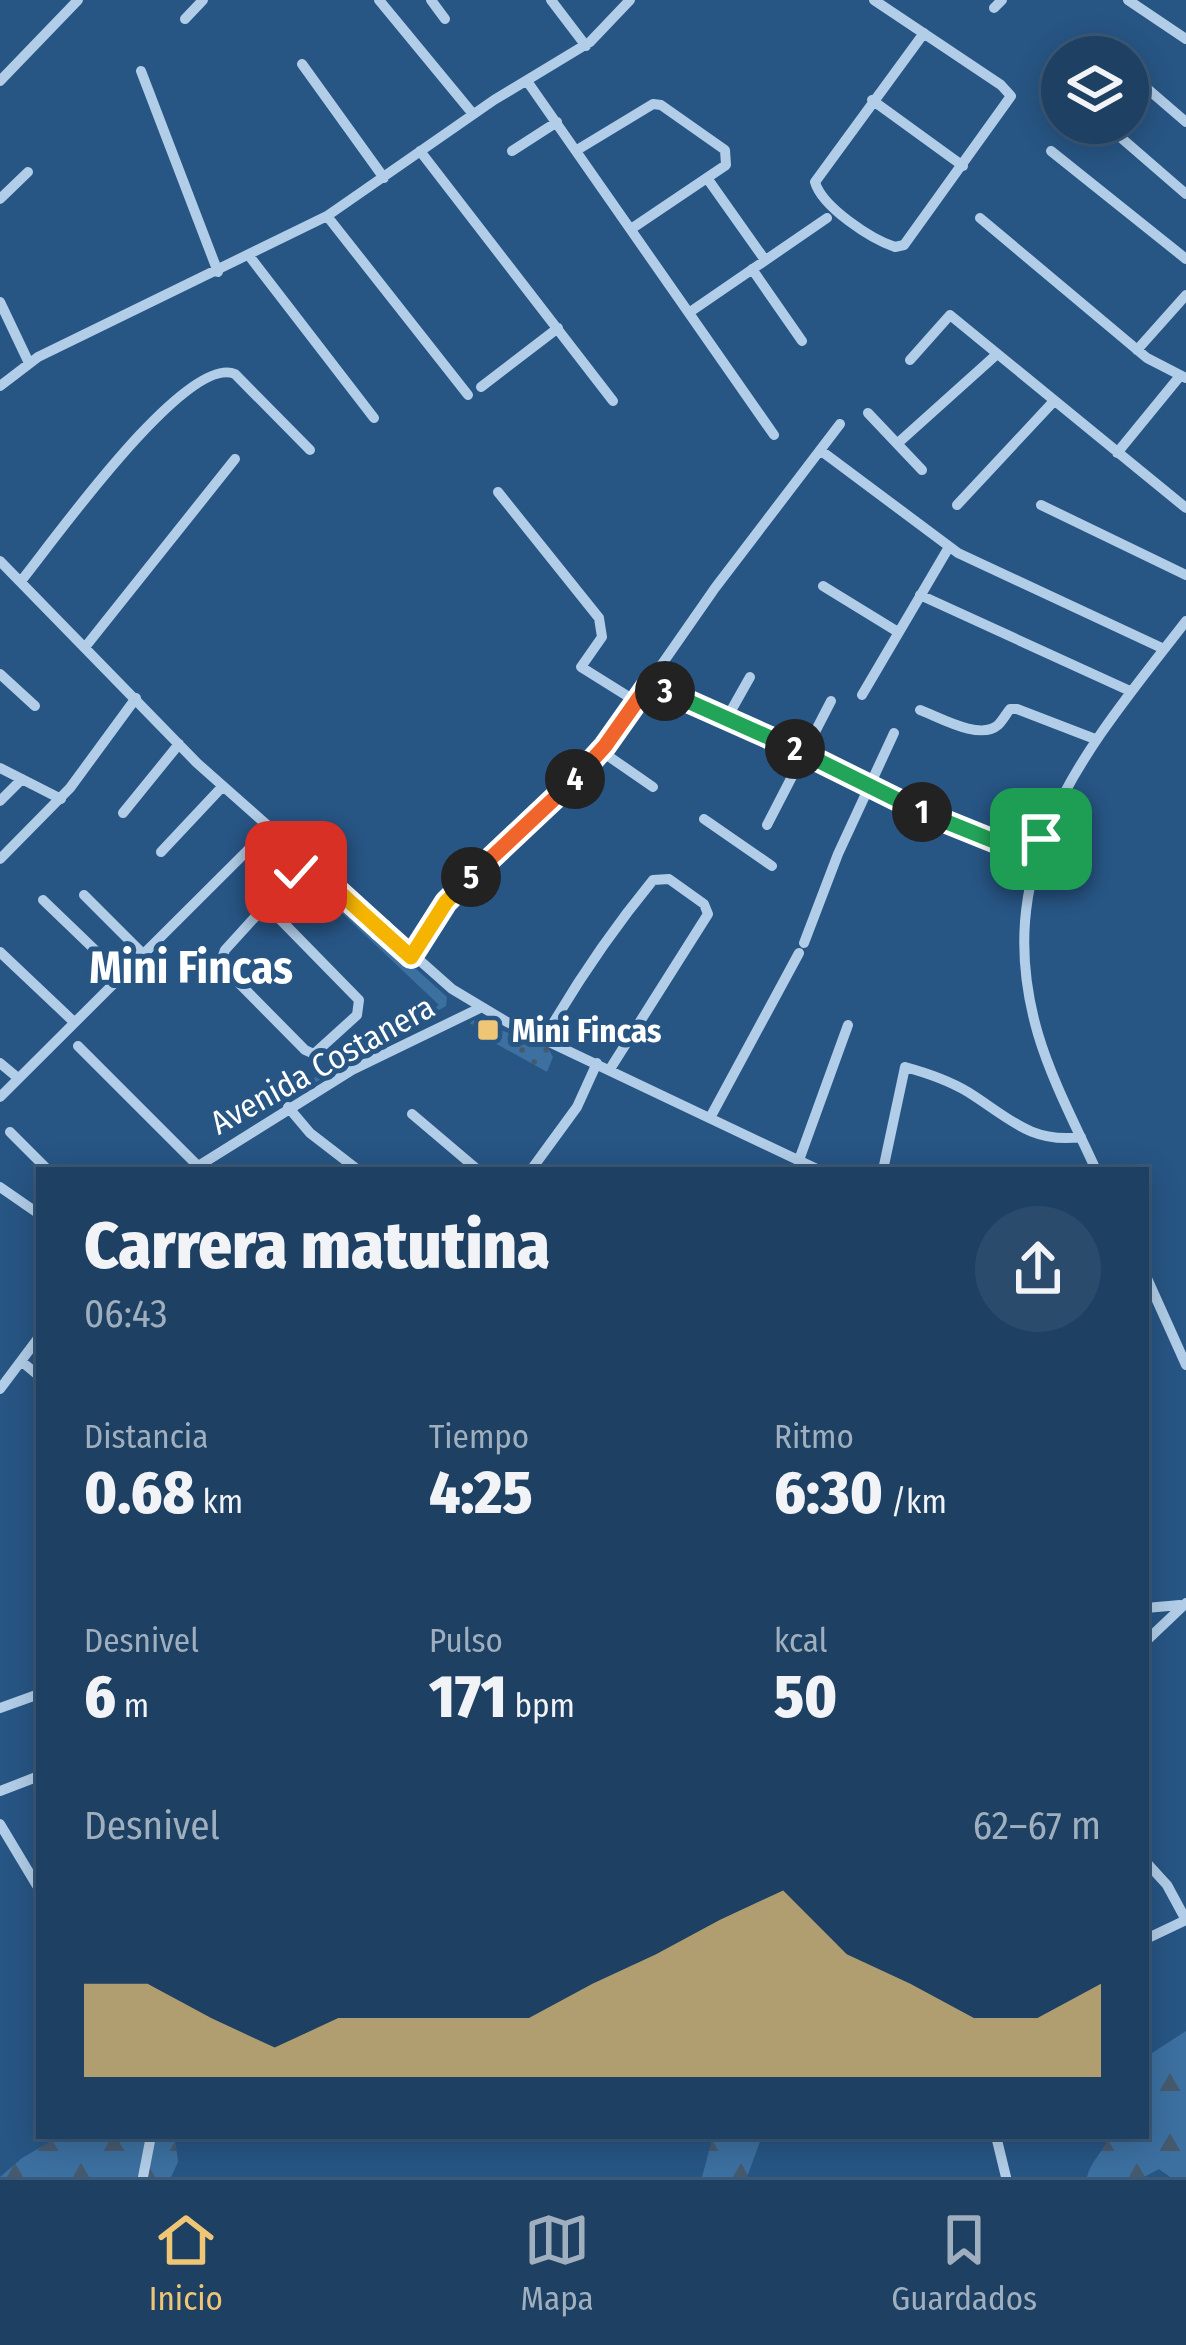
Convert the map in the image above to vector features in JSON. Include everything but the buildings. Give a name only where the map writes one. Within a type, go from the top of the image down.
[{"type":"street","points":[[0,81],[78,0]]},
{"type":"street","points":[[185,19],[203,0]]},
{"type":"street","points":[[379,0],[473,114]]},
{"type":"street","points":[[430,0],[445,19]]},
{"type":"street","points":[[551,0],[586,46]]},
{"type":"street","points":[[0,386],[28,363],[327,216],[473,114],[586,46],[630,0]]},
{"type":"street","points":[[874,0],[924,33],[1011,96],[904,245],[884,243],[816,188],[818,175],[924,33]]},
{"type":"street","points":[[1137,2],[1186,39]]},
{"type":"street","points":[[302,64],[384,178]]},
{"type":"street","points":[[141,71],[218,272]]},
{"type":"street","points":[[527,80],[774,435]]},
{"type":"street","points":[[1149,90],[1186,122]]},
{"type":"street","points":[[872,100],[963,166]]},
{"type":"street","points":[[577,150],[644,107],[657,104],[725,150],[728,162],[632,229]]},
{"type":"street","points":[[512,151],[557,122]]},
{"type":"street","points":[[1128,144],[1186,194]]},
{"type":"street","points":[[420,151],[614,401]]},
{"type":"street","points":[[1051,151],[1186,259]]},
{"type":"street","points":[[0,199],[28,172]]},
{"type":"street","points":[[707,178],[765,260]]},
{"type":"street","points":[[327,216],[468,395]]},
{"type":"street","points":[[689,312],[827,218]]},
{"type":"street","points":[[980,218],[1137,350],[1183,377],[1117,454]]},
{"type":"street","points":[[250,256],[374,418]]},
{"type":"street","points":[[752,269],[802,341]]},
{"type":"street","points":[[1137,350],[1186,296]]},
{"type":"street","points":[[0,302],[28,363]]},
{"type":"street","points":[[910,360],[950,315],[1186,508]]},
{"type":"street","points":[[481,387],[558,328]]},
{"type":"street","points":[[898,443],[996,355]]},
{"type":"street","points":[[21,581],[131,442],[217,372],[235,374],[310,451]]},
{"type":"street","points":[[957,505],[1054,401]]},
{"type":"street","points":[[868,413],[922,470]]},
{"type":"street","points":[[411,957],[454,892],[601,751],[715,588],[840,424]]},
{"type":"street","points":[[820,450],[949,548],[1164,649]]},
{"type":"street","points":[[86,646],[235,459]]},
{"type":"street","points":[[498,491],[599,619],[602,637],[580,668],[637,702]]},
{"type":"street","points":[[1041,505],[1186,575]]},
{"type":"street","points":[[862,695],[949,548]]},
{"type":"street","points":[[0,561],[222,787],[411,957],[480,1008],[813,1167]]},
{"type":"street","points":[[823,586],[898,632]]},
{"type":"street","points":[[920,595],[1130,692]]},
{"type":"street","points":[[1094,1167],[1044,1051],[1029,994],[1025,920],[1036,858],[1059,797],[1095,739],[1186,620]]},
{"type":"street","points":[[0,674],[35,706]]},
{"type":"street","points":[[728,716],[750,677]]},
{"type":"street","points":[[651,681],[942,822],[1036,858]]},
{"type":"street","points":[[0,859],[61,799],[136,698]]},
{"type":"street","points":[[767,825],[831,701]]},
{"type":"street","points":[[920,710],[988,730],[1010,709],[1017,709],[1095,739]]},
{"type":"street","points":[[710,1116],[801,948],[895,733]]},
{"type":"street","points":[[123,812],[178,744]]},
{"type":"street","points":[[601,751],[653,787]]},
{"type":"street","points":[[0,768],[61,799]]},
{"type":"street","points":[[0,801],[22,779]]},
{"type":"street","points":[[161,852],[222,787]]},
{"type":"street","points":[[704,820],[772,866]]},
{"type":"street","points":[[0,1097],[269,829]]},
{"type":"street","points":[[266,905],[359,1000],[357,1015],[314,1054],[220,964],[225,950],[305,861]]},
{"type":"street","points":[[544,1039],[581,976],[636,901],[653,880],[669,879],[704,904],[709,914],[610,1069]]},
{"type":"street","points":[[84,895],[142,953]]},
{"type":"street","points":[[43,900],[120,974]]},
{"type":"street","points":[[0,952],[74,1022]]},
{"type":"street","name":"Avenida Costanera","points":[[198,1167],[288,1107],[382,1054],[480,1008]]},
{"type":"street","points":[[799,1160],[848,1025]]},
{"type":"street","points":[[78,1046],[196,1167]]},
{"type":"street","points":[[0,1063],[19,1078]]},
{"type":"street","points":[[533,1167],[577,1107],[597,1063]]},
{"type":"street","points":[[884,1167],[905,1066],[945,1080],[1034,1135],[1058,1140],[1082,1137]]},
{"type":"street","points":[[288,1107],[310,1133],[354,1167]]},
{"type":"street","points":[[412,1114],[474,1167]]},
{"type":"street","points":[[10,1132],[45,1167]]},
{"type":"street","points":[[0,1187],[36,1212]]},
{"type":"street","points":[[1149,1283],[1186,1364]]},
{"type":"street","points":[[0,1389],[36,1341]]},
{"type":"street","points":[[21,1361],[36,1374]]},
{"type":"street","points":[[1149,1608],[1185,1604]]},
{"type":"street","points":[[1149,1638],[1185,1604]]},
{"type":"street","points":[[0,1708],[36,1695]]},
{"type":"street","points":[[0,1791],[36,1777]]},
{"type":"street","points":[[0,1824],[36,1875]]},
{"type":"street","points":[[1149,1865],[1186,1920],[1149,1938]]},
{"type":"street","points":[[143,2177],[150,2139]]},
{"type":"street","points":[[997,2139],[1006,2177]]},
{"type":"green space","points":[[311,874],[447,997],[446,1006],[270,1109],[266,1106],[439,1005],[306,879]]},
{"type":"green space","points":[[474,1020],[548,1048],[553,1057],[547,1072],[484,1037],[470,1023]]},
{"type":"green space","points":[[1186,2031],[1186,2177],[1170,2177],[1159,2169],[1144,2177],[1087,2177],[1108,2139],[1149,2139],[1149,2055]]},
{"type":"green space","points":[[55,2139],[175,2139],[178,2162],[171,2177],[0,2177]]},
{"type":"green space","points":[[712,2139],[761,2139],[747,2177],[702,2177]]},
{"type":"place","name":"Mini Fincas","points":[[488,1030]]},
{"type":"district","name":"Mini Fincas","points":[[191,967]]},
{"type":"route","points":[[296,872],[305,861],[411,957],[454,892],[590,764],[651,681],[942,822],[1036,858],[1041,839]]}]
